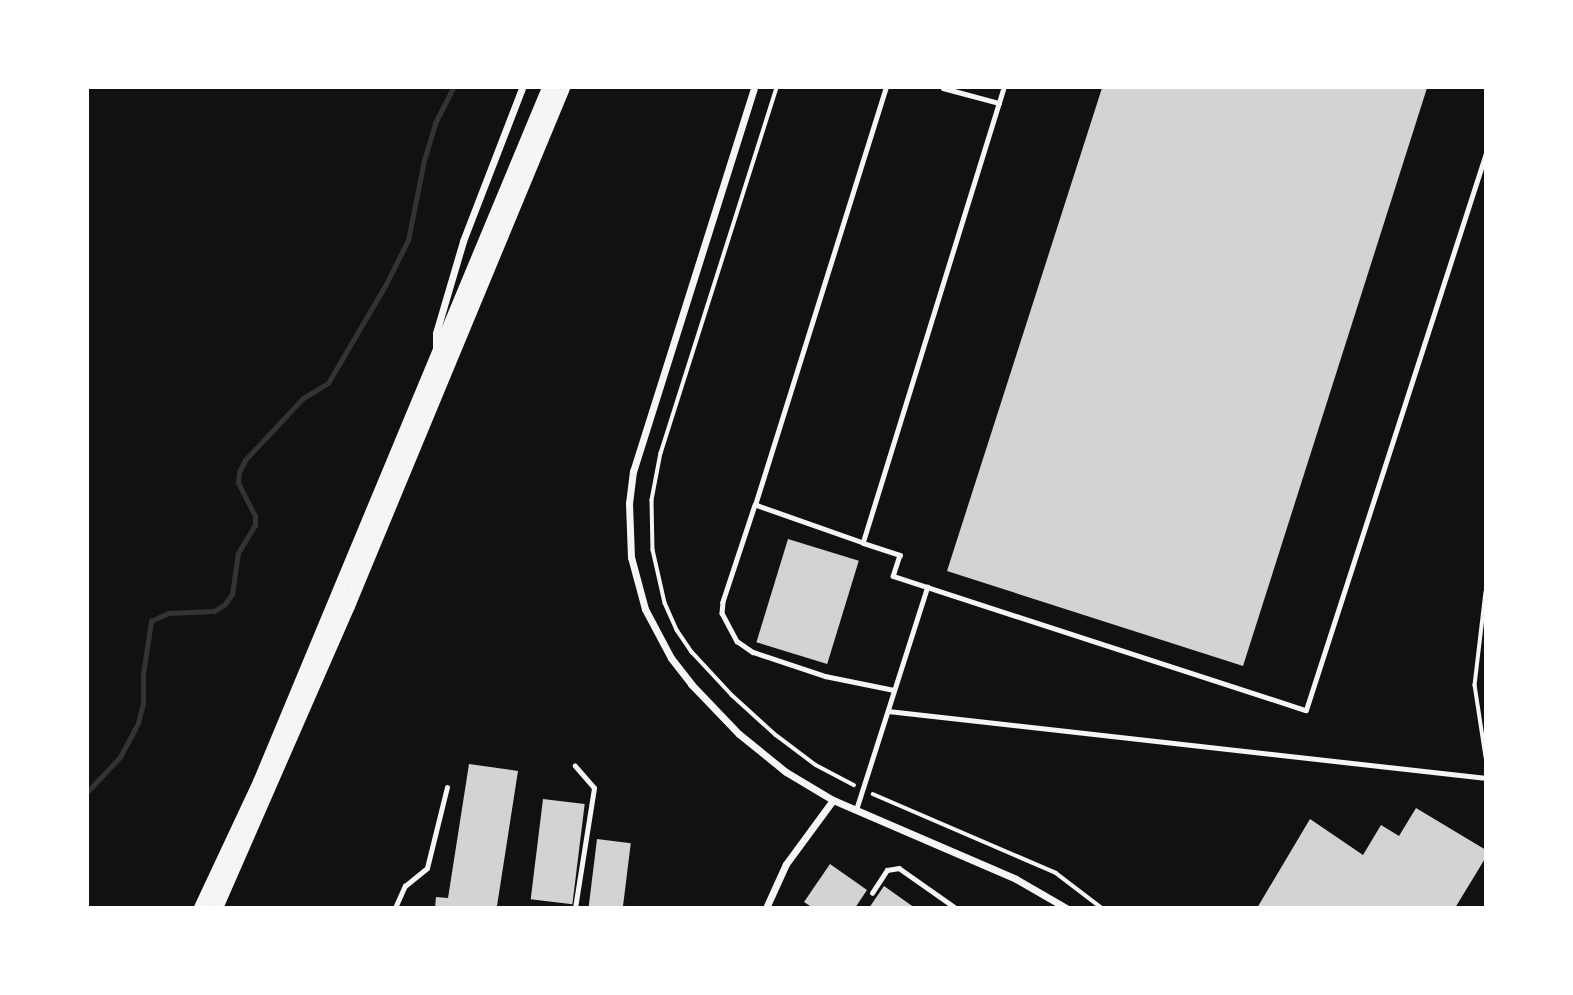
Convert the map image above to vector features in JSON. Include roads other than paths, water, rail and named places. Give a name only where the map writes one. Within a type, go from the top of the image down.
[{"type":"highway","points":[[201,908],[260,782],[549,88]]},
{"type":"highway","points":[[216,908],[343,618],[563,88]]},
{"type":"street","points":[[436,362],[436,333],[444,303],[468,228],[522,88]]},
{"type":"street","points":[[754,88],[633,471],[629,503],[631,557],[637,584],[655,630],[691,684],[730,726],[763,755],[833,800],[1016,879],[1060,906]]},
{"type":"street","points":[[766,908],[786,864],[833,800]]},
{"type":"lane","points":[[886,88],[723,602],[722,613],[737,641],[753,652],[825,676],[894,690]]},
{"type":"lane","points":[[943,88],[999,103]]},
{"type":"lane","points":[[863,543],[1004,88]]},
{"type":"lane","points":[[755,505],[900,555],[894,576],[1306,710],[1486,153]]},
{"type":"lane","points":[[856,810],[927,587]]},
{"type":"lane","points":[[888,711],[1486,778]]},
{"type":"lane","points":[[575,766],[594,788],[575,908]]},
{"type":"lane","points":[[395,908],[405,886],[428,868],[447,787]]},
{"type":"lane","points":[[872,893],[887,870],[899,868],[956,908]]},
{"type":"waterway","points":[[88,791],[120,757],[138,723],[143,703],[143,674],[151,621],[168,613],[214,611],[225,604],[232,594],[238,553],[255,525],[255,516],[238,482],[239,472],[245,460],[303,398],[328,383],[386,284],[408,240],[424,160],[435,123],[453,88]]}]
